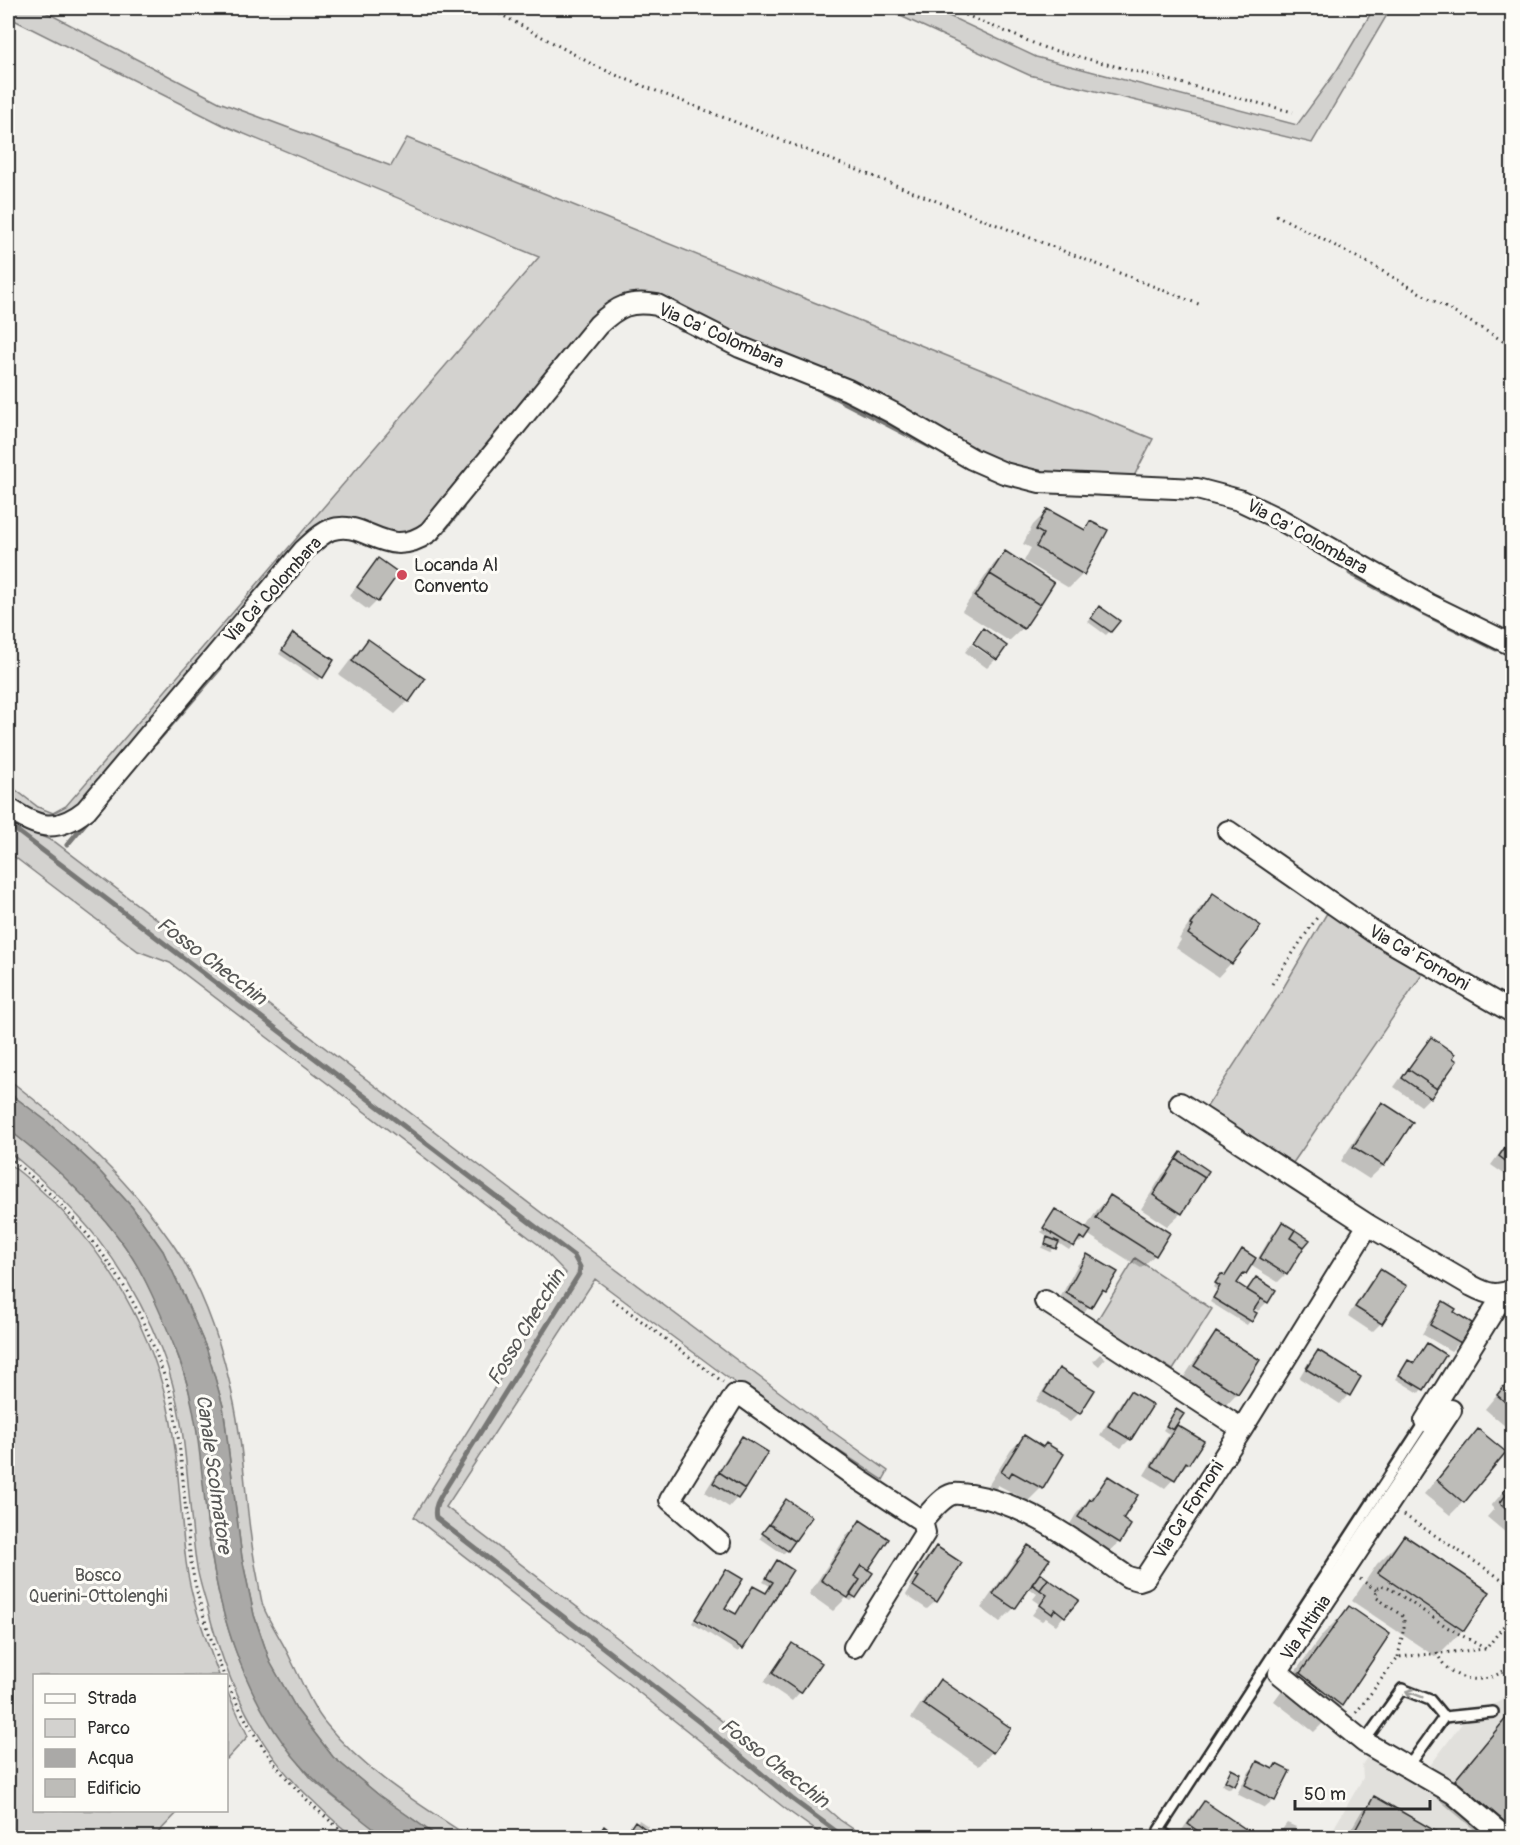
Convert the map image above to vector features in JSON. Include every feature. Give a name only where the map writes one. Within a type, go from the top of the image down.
[{"type":"street","name":"Via Ca' Colombara","points":[[8,808],[35,824],[49,827],[74,820],[304,550],[329,530],[343,527],[391,544],[417,541],[429,532],[598,325],[621,306],[632,303],[644,302],[657,305],[740,347],[848,390],[891,412],[962,454],[1004,474],[1040,482],[1197,489],[1239,500],[1281,520],[1428,604],[1512,645]]},
{"type":"street","name":"Via Ca' Fornoni","points":[[1228,831],[1328,902],[1414,957],[1512,1012]]},
{"type":"street","points":[[1180,1103],[1368,1225],[1472,1286],[1508,1297]]},
{"type":"street","name":"Via Ca' Fornoni","points":[[922,1521],[943,1500],[953,1494],[981,1497],[1020,1510],[1044,1522],[1128,1577],[1139,1580],[1145,1578],[1242,1429],[1368,1225]]},
{"type":"street","points":[[1425,1421],[1497,1305],[1508,1297]]},
{"type":"street","points":[[1045,1301],[1242,1429]]},
{"type":"street","points":[[720,1543],[670,1500],[735,1395],[741,1395],[858,1479],[922,1521],[925,1533],[854,1647]]},
{"type":"street","name":"Via Altinia","points":[[1451,1410],[1281,1666],[1279,1673],[1364,1742],[1453,1793],[1506,1837]]},
{"type":"lane","points":[[1170,1838],[1159,1830],[1425,1421]]},
{"type":"lane","points":[[1364,1742],[1402,1689],[1430,1700],[1444,1717]]},
{"type":"lane","points":[[1408,1767],[1444,1717],[1493,1712]]},
{"type":"path","points":[[489,8],[618,76],[1201,305]]},
{"type":"path","points":[[949,8],[1045,48],[1293,112]]},
{"type":"path","points":[[1276,215],[1372,265],[1512,346]]},
{"type":"path","points":[[1272,984],[1328,902]]},
{"type":"path","points":[[8,1157],[83,1227],[120,1279],[141,1316],[170,1393],[177,1430],[192,1564],[209,1633],[223,1674]]},
{"type":"path","points":[[612,1299],[741,1395]]},
{"type":"path","points":[[1404,1515],[1512,1586]]},
{"type":"path","points":[[1351,1719],[1398,1657],[1404,1627],[1404,1617],[1377,1598],[1376,1590],[1360,1579]]},
{"type":"path","points":[[1376,1590],[1381,1585],[1388,1587],[1447,1627],[1486,1649]]},
{"type":"path","points":[[1398,1657],[1486,1649],[1512,1615]]},
{"type":"path","points":[[1437,1652],[1444,1667],[1466,1679],[1491,1679],[1512,1663]]},
{"type":"path","points":[[228,1686],[243,1716],[278,1770],[312,1805],[351,1838]]},
{"type":"shaded area","points":[[1512,1686],[1512,1837],[1328,1838],[1363,1778],[1362,1765],[1377,1742],[1426,1771],[1472,1710],[1498,1703]]},
{"type":"green space","points":[[8,8],[38,8],[219,102],[391,166],[407,138],[1153,439],[1132,480],[1021,472],[629,295],[422,531],[397,537],[345,518],[335,518],[324,522],[300,546],[82,807],[51,822],[8,800],[8,784],[38,807],[53,813],[66,806],[539,257],[223,125],[8,17]]},
{"type":"green space","points":[[883,8],[932,8],[1036,57],[1297,125],[1337,70],[1374,8],[1391,8],[1312,143],[1029,75]]},
{"type":"green space","points":[[8,816],[25,829],[55,842],[606,1262],[888,1471],[883,1480],[728,1378],[595,1279],[446,1507],[653,1665],[840,1820],[865,1837],[825,1837],[787,1810],[414,1517],[566,1273],[539,1245],[170,963],[138,951],[8,852]]},
{"type":"green space","points":[[1327,913],[1424,972],[1293,1163],[1206,1108],[1278,997]]},
{"type":"green space","points":[[8,1079],[75,1134],[117,1175],[155,1219],[194,1280],[218,1340],[234,1403],[253,1553],[263,1606],[316,1710],[358,1758],[412,1799],[469,1837],[438,1837],[380,1796],[333,1757],[297,1710],[270,1662],[254,1615],[242,1558],[223,1406],[207,1350],[183,1294],[163,1251],[132,1207],[93,1164],[45,1120],[8,1092]]},
{"type":"green space","points":[[8,1129],[44,1158],[96,1210],[138,1267],[171,1337],[194,1410],[213,1564],[224,1615],[240,1662],[275,1728],[309,1776],[339,1802],[387,1837],[359,1838],[332,1820],[291,1779],[274,1758],[245,1710],[214,1633],[198,1573],[182,1428],[170,1375],[161,1349],[132,1290],[98,1239],[57,1194],[8,1151]]},
{"type":"green space","name":"Bosco Querini-Ottolenghi","points":[[8,1163],[60,1209],[84,1236],[124,1294],[140,1325],[164,1391],[169,1412],[188,1577],[219,1674],[33,1674],[33,1812],[178,1812],[154,1837],[8,1837]]},
{"type":"green space","points":[[1135,1258],[1212,1309],[1173,1370],[1096,1322]]},
{"type":"green space","points":[[228,1693],[248,1736],[228,1758]]},
{"type":"water","name":"Canale Scolmatore","points":[[8,1092],[45,1120],[93,1164],[132,1207],[163,1251],[207,1350],[223,1406],[242,1558],[254,1615],[270,1662],[297,1710],[333,1757],[380,1796],[438,1837],[393,1839],[376,1831],[306,1771],[285,1746],[267,1719],[239,1659],[219,1595],[209,1538],[193,1408],[170,1335],[138,1267],[112,1229],[62,1175],[8,1129]]},
{"type":"building","points":[[1047,509],[1085,530],[1090,521],[1108,530],[1084,575],[1036,547],[1043,534],[1036,530]]},
{"type":"building","points":[[1005,551],[1054,583],[1040,605],[990,574]]},
{"type":"building","points":[[378,558],[399,573],[378,602],[357,587]]},
{"type":"building","points":[[990,574],[1040,605],[1024,629],[975,597]]},
{"type":"building","points":[[1099,606],[1120,621],[1111,632],[1091,618]]},
{"type":"building","points":[[983,628],[1007,646],[997,660],[973,643]]},
{"type":"building","points":[[293,633],[334,660],[323,678],[282,650]]},
{"type":"building","points":[[368,639],[425,679],[409,702],[352,661]]},
{"type":"building","points":[[1213,893],[1261,926],[1232,964],[1188,934],[1193,926],[1191,925]]},
{"type":"building","points":[[1431,1037],[1455,1054],[1453,1058],[1457,1061],[1437,1089],[1408,1069]]},
{"type":"building","points":[[1408,1069],[1437,1089],[1431,1098],[1402,1078]]},
{"type":"building","points":[[1382,1102],[1413,1122],[1384,1166],[1353,1147]]},
{"type":"building","points":[[1512,1137],[1512,1166],[1499,1156]]},
{"type":"building","points":[[1181,1152],[1209,1171],[1205,1177],[1176,1159]]},
{"type":"building","points":[[1176,1159],[1205,1177],[1182,1214],[1153,1195]]},
{"type":"building","points":[[1110,1195],[1170,1233],[1156,1256],[1096,1218]]},
{"type":"building","points":[[1055,1209],[1091,1231],[1085,1240],[1080,1237],[1074,1247],[1043,1228]]},
{"type":"building","points":[[1282,1222],[1295,1230],[1290,1238],[1304,1247],[1287,1275],[1260,1258]]},
{"type":"building","points":[[1295,1230],[1310,1240],[1304,1247],[1290,1238]]},
{"type":"building","points":[[1047,1237],[1059,1242],[1056,1249],[1045,1244]]},
{"type":"building","points":[[1242,1249],[1256,1258],[1237,1283],[1261,1299],[1253,1311],[1257,1313],[1252,1322],[1213,1298],[1220,1286],[1215,1283],[1221,1274],[1225,1276]]},
{"type":"building","points":[[1087,1254],[1118,1272],[1106,1291],[1102,1289],[1091,1308],[1066,1293]]},
{"type":"building","points":[[1380,1269],[1407,1286],[1382,1324],[1355,1307]]},
{"type":"building","points":[[1256,1277],[1276,1290],[1268,1303],[1247,1290]]},
{"type":"building","points":[[1443,1301],[1456,1309],[1454,1312],[1472,1323],[1461,1343],[1430,1325]]},
{"type":"building","points":[[1216,1332],[1260,1360],[1238,1394],[1194,1366]]},
{"type":"building","points":[[1427,1343],[1446,1355],[1424,1390],[1399,1375],[1408,1360],[1414,1363]]},
{"type":"building","points":[[1318,1350],[1361,1377],[1350,1396],[1306,1369]]},
{"type":"building","points":[[1059,1368],[1095,1390],[1080,1414],[1044,1392]]},
{"type":"building","points":[[1512,1376],[1512,1408],[1497,1395]]},
{"type":"building","points":[[1130,1391],[1153,1405],[1131,1440],[1108,1426]]},
{"type":"building","points":[[1176,1409],[1184,1414],[1173,1430],[1166,1426]]},
{"type":"building","points":[[1177,1425],[1204,1441],[1189,1464],[1186,1462],[1175,1480],[1152,1466]]},
{"type":"building","points":[[1478,1429],[1506,1452],[1464,1503],[1437,1480]]},
{"type":"building","points":[[1024,1435],[1043,1447],[1046,1443],[1064,1454],[1043,1489],[1012,1472],[1009,1477],[1001,1472]]},
{"type":"building","points":[[742,1436],[768,1452],[745,1489],[719,1472]]},
{"type":"building","points":[[719,1472],[745,1489],[738,1499],[713,1483]]},
{"type":"building","points":[[1108,1476],[1138,1495],[1123,1519],[1131,1525],[1120,1543],[1078,1517]]},
{"type":"building","points":[[1512,1481],[1512,1514],[1500,1503],[1506,1495],[1503,1492]]},
{"type":"building","points":[[786,1499],[812,1517],[795,1541],[769,1524]]},
{"type":"building","points":[[860,1520],[889,1539],[868,1570],[861,1565],[854,1576],[860,1580],[848,1598],[821,1580]]},
{"type":"building","points":[[769,1524],[795,1541],[788,1551],[762,1533]]},
{"type":"building","points":[[1404,1535],[1490,1592],[1464,1631],[1378,1573]]},
{"type":"building","points":[[1028,1545],[1050,1559],[1015,1609],[993,1594]]},
{"type":"building","points":[[936,1546],[962,1563],[937,1602],[913,1586],[919,1577],[916,1576]]},
{"type":"building","points":[[777,1560],[793,1570],[743,1649],[695,1619],[726,1569],[743,1579],[725,1608],[736,1614],[753,1586],[766,1593],[773,1582],[766,1578]]},
{"type":"building","points":[[861,1565],[873,1573],[856,1598],[850,1594],[860,1580],[854,1576]]},
{"type":"building","points":[[1040,1573],[1048,1579],[1040,1590],[1032,1584]]},
{"type":"building","points":[[1048,1579],[1079,1600],[1065,1617],[1055,1609],[1052,1614],[1040,1605],[1047,1595],[1040,1590]]},
{"type":"building","points":[[1349,1606],[1390,1634],[1342,1706],[1300,1673]]},
{"type":"building","points":[[792,1643],[822,1663],[801,1693],[772,1673]]},
{"type":"building","points":[[940,1679],[1011,1728],[993,1753],[923,1704]]},
{"type":"building","points":[[1512,1711],[1512,1828],[1455,1780]]},
{"type":"building","points":[[1257,1761],[1273,1769],[1276,1764],[1290,1771],[1275,1801],[1245,1785]]},
{"type":"building","points":[[1231,1769],[1241,1774],[1235,1786],[1225,1781]]},
{"type":"building","points":[[1374,1796],[1444,1836],[1443,1838],[1351,1838]]},
{"type":"building","points":[[1204,1801],[1247,1830],[1242,1838],[1208,1838],[1188,1824]]},
{"type":"building","points":[[635,1821],[648,1831],[643,1838],[621,1838],[625,1832],[627,1833]]},
{"type":"building","points":[[604,1826],[619,1838],[596,1838]]},
{"type":"waterway","points":[[663,319],[682,329]]},
{"type":"waterway","points":[[809,384],[935,449]]},
{"type":"waterway","points":[[437,538],[462,508]]},
{"type":"waterway","points":[[237,646],[303,567]]},
{"type":"waterway","points":[[1350,573],[1496,649]]},
{"type":"waterway","points":[[155,743],[219,669]]},
{"type":"waterway","points":[[67,845],[92,815]]},
{"type":"waterway","name":"Fosso Checchin","points":[[8,824],[574,1256],[580,1267],[579,1274],[442,1494],[437,1505],[436,1518],[702,1724],[792,1799],[845,1838]]},
{"type":"place","name":"Locanda Al Convento","points":[[402,575]]}]
